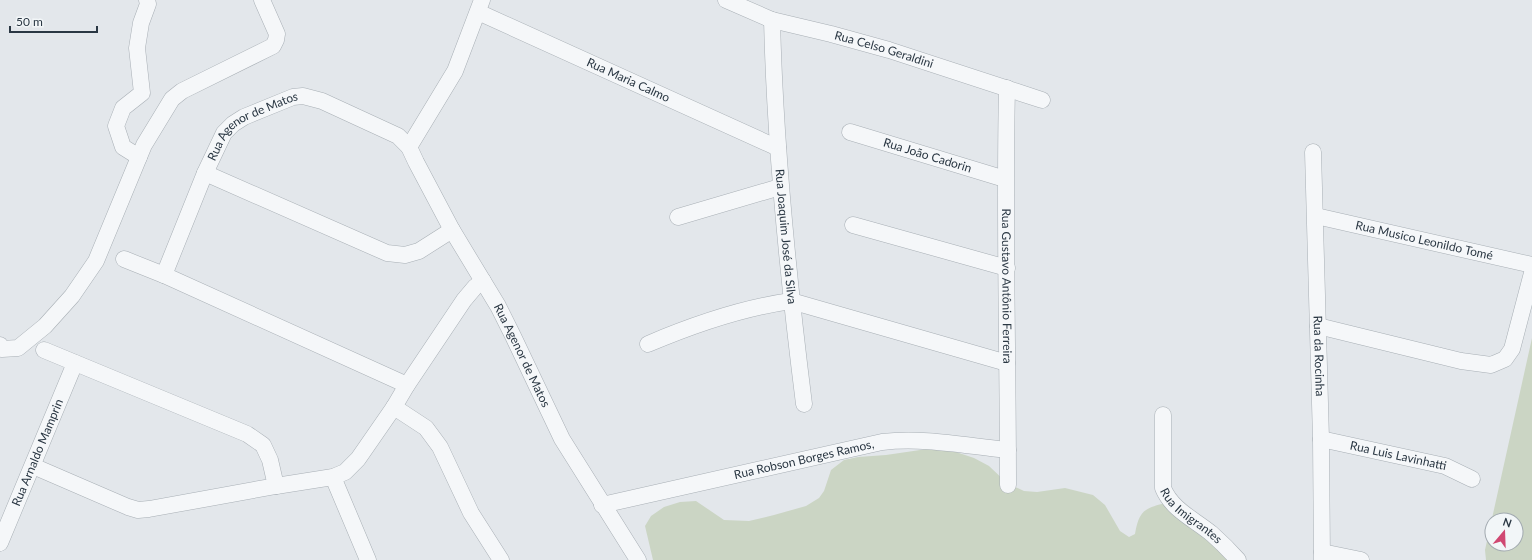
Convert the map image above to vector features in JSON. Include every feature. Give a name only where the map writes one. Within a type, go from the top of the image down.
[{"type":"street","points":[[138,157],[123,147],[116,126],[123,108],[142,93],[137,48],[141,23],[148,4],[147,0]]},
{"type":"street","points":[[0,345],[2,349],[18,348],[44,326],[72,296],[96,261],[138,157],[172,99],[182,91],[273,46],[277,34],[262,0]]},
{"type":"street","name":"Rua Celso Geraldini","points":[[726,0],[772,20],[846,38],[1042,100]]},
{"type":"street","points":[[409,147],[455,71],[480,6]]},
{"type":"street","name":"Rua Maria Calmo","points":[[480,6],[778,148]]},
{"type":"street","name":"Rua Joaquim José da Silva","points":[[772,20],[780,188],[791,301],[1007,363]]},
{"type":"street","name":"Rua Gustavo Antônio Ferreira","points":[[1007,88],[1005,179],[1008,485]]},
{"type":"street","name":"Rua Agenor de Matos","points":[[164,275],[204,173],[224,133],[233,124],[293,97],[303,96],[314,98],[391,131],[409,147],[452,230],[483,281],[513,336],[562,439],[602,505],[638,560]]},
{"type":"street","name":"Rua João Cadorin","points":[[850,132],[1005,179]]},
{"type":"street","name":"Rua da Rocinha","points":[[1313,152],[1316,216],[1321,439],[1322,556]]},
{"type":"street","points":[[204,173],[387,253],[405,256],[419,251],[452,230]]},
{"type":"street","points":[[678,217],[780,188]]},
{"type":"street","name":"Rua Musico Leonildo Tomé","points":[[1316,216],[1532,265]]},
{"type":"street","points":[[853,225],[1007,268]]},
{"type":"street","points":[[124,259],[164,275],[406,385]]},
{"type":"street","points":[[1318,326],[1461,362],[1491,365],[1505,359],[1512,349],[1532,273]]},
{"type":"street","points":[[33,466],[138,510],[333,477],[345,472],[358,459],[464,300],[475,287],[483,281]]},
{"type":"street","points":[[648,344],[691,326],[730,313],[767,304],[791,301],[804,404]]},
{"type":"street","points":[[44,350],[247,434],[263,445],[270,460],[276,486]]},
{"type":"street","name":"Rua Arnaldo Mamprin","points":[[0,542],[75,363]]},
{"type":"street","points":[[394,407],[426,428],[440,447],[471,513],[501,560]]},
{"type":"street","name":"Rua Imigrantes","points":[[1163,414],[1163,488],[1167,497],[1175,506],[1211,534],[1238,560]]},
{"type":"street","name":"Rua Luis Lavinhatti","points":[[1321,439],[1445,466],[1472,479]]},
{"type":"street","name":"Rua Robson Borges Ramos,","points":[[602,505],[882,442],[920,440],[1008,450]]},
{"type":"street","points":[[333,477],[368,560]]},
{"type":"street","points":[[1322,556],[1362,560]]},
{"type":"green space","points":[[1532,338],[1532,560],[1486,560],[1485,552],[1524,552],[1524,512],[1493,512]]},
{"type":"green space","points":[[927,449],[950,450],[974,458],[989,466],[1007,483],[1024,491],[1037,492],[1065,488],[1093,495],[1105,505],[1120,531],[1129,537],[1135,534],[1138,520],[1144,512],[1152,507],[1166,503],[1232,560],[653,560],[645,526],[651,516],[664,507],[680,502],[696,501],[724,520],[749,521],[806,506],[819,498],[824,491],[831,470],[844,460]]}]
